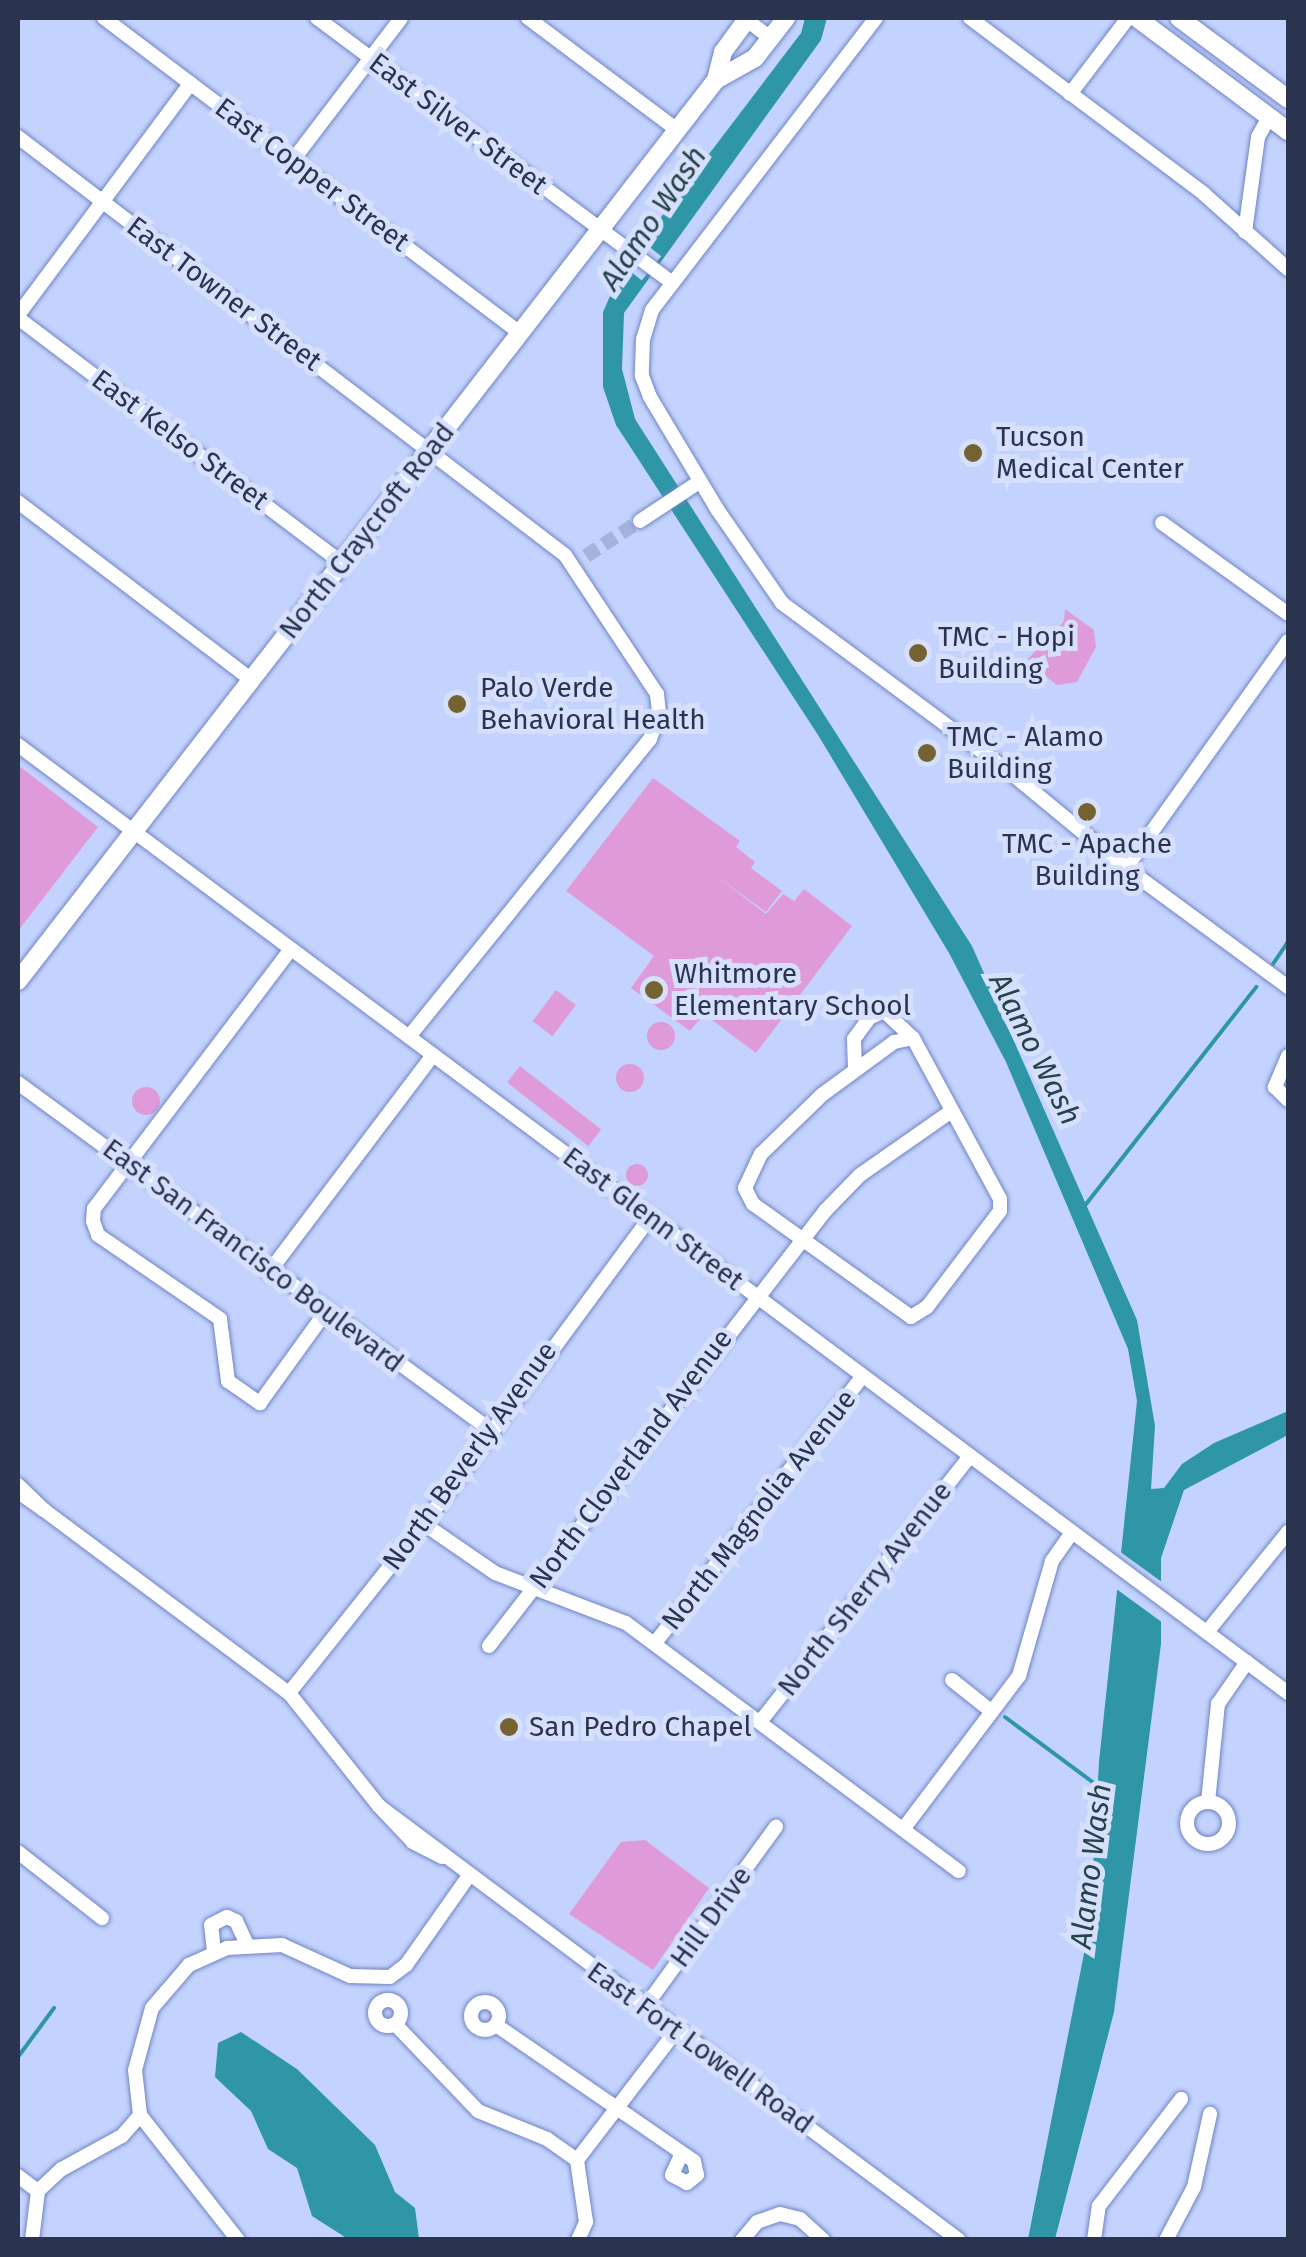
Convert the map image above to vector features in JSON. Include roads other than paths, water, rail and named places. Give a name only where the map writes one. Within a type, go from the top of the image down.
[{"type":"main road","name":"North Craycroft Road","points":[[716,80],[722,52],[746,18]]},
{"type":"main road","name":"North Craycroft Road","points":[[18,981],[716,80],[755,58],[786,18]]},
{"type":"main road","points":[[1136,18],[1279,116],[1288,131]]},
{"type":"main road","points":[[1179,18],[1288,100]]},
{"type":"street","name":"East Copper Street","points":[[104,18],[520,333]]},
{"type":"street","name":"East Silver Street","points":[[317,18],[672,283]]},
{"type":"street","points":[[293,160],[401,18]]},
{"type":"street","points":[[528,18],[677,130]]},
{"type":"street","points":[[746,18],[771,38]]},
{"type":"street","points":[[876,18],[672,283],[648,324],[642,376],[694,485],[782,604],[1011,773],[1126,868],[1288,984]]},
{"type":"street","points":[[970,18],[1246,232],[1288,269]]},
{"type":"street","points":[[1070,94],[1128,18]]},
{"type":"street","points":[[18,316],[191,83]]},
{"type":"street","points":[[1246,232],[1259,133],[1279,116]]},
{"type":"street","name":"East Towner Street","points":[[18,138],[556,548],[579,560],[658,694],[660,714],[625,771],[408,1037]]},
{"type":"street","name":"East Kelso Street","points":[[18,316],[342,563]]},
{"type":"street","points":[[640,521],[694,485]]},
{"type":"street","points":[[18,502],[252,680]]},
{"type":"street","points":[[1162,522],[1288,614]]},
{"type":"street","points":[[1126,868],[1288,641]]},
{"type":"street","name":"East Glenn Street","points":[[18,745],[1288,1693]]},
{"type":"street","points":[[291,950],[94,1209],[98,1235],[220,1320],[228,1380],[260,1403],[325,1313]]},
{"type":"street","points":[[855,1069],[854,1039],[869,1018],[884,1010],[912,1038],[1000,1198],[1000,1210],[927,1307],[911,1317],[753,1204],[745,1188],[761,1154],[855,1069],[912,1038]]},
{"type":"street","points":[[270,1272],[433,1056]]},
{"type":"street","points":[[1288,1056],[1275,1086],[1288,1100]]},
{"type":"street","name":"East San Francisco Boulevard","points":[[18,1082],[325,1313],[488,1429]]},
{"type":"street","name":"North Cloverland Avenue","points":[[490,1646],[801,1240],[860,1175],[950,1112]]},
{"type":"street","name":"North Beverly Avenue","points":[[289,1693],[424,1524],[488,1429],[650,1217]]},
{"type":"street","name":"North Magnolia Avenue","points":[[655,1644],[863,1376]]},
{"type":"street","name":"North Sherry Avenue","points":[[760,1722],[970,1456]]},
{"type":"street","name":"East Fort Lowell Road","points":[[18,1488],[289,1693],[378,1806],[939,2234],[959,2240]]},
{"type":"street","points":[[424,1524],[496,1572],[626,1624],[959,1870]]},
{"type":"street","points":[[904,1828],[1019,1676],[1052,1561],[1072,1532]]},
{"type":"street","points":[[1207,1632],[1288,1532]]},
{"type":"street","points":[[1208,1802],[1218,1704],[1248,1662]]},
{"type":"street","points":[[952,1680],[991,1711]]},
{"type":"street","name":"Hill Drive","points":[[644,2007],[776,1827]]},
{"type":"street","points":[[18,1852],[102,1918]]},
{"type":"street","points":[[238,2240],[140,2115],[135,2070],[152,2008],[189,1965],[214,1952],[247,1945],[282,1944],[350,1976],[390,1977],[406,1966],[468,1877]]},
{"type":"street","points":[[214,1952],[210,1926],[227,1917],[236,1921],[247,1945]]},
{"type":"street","points":[[395,2024],[478,2112],[547,2139],[577,2160],[586,2222],[578,2240]]},
{"type":"street","points":[[496,2025],[620,2106],[680,2156]]},
{"type":"street","points":[[577,2160],[676,2031]]},
{"type":"street","points":[[1094,2240],[1098,2206],[1162,2112],[1181,2099]]},
{"type":"street","points":[[1166,2240],[1194,2187],[1210,2114]]},
{"type":"street","points":[[32,2240],[38,2191],[62,2169],[122,2136],[140,2115]]},
{"type":"street","points":[[18,2176],[38,2191]]},
{"type":"street","points":[[742,2240],[756,2222],[780,2214],[800,2219],[823,2240]]},
{"type":"waterway","points":[[1273,964],[1288,942]]},
{"type":"waterway","points":[[1083,1208],[1256,987]]},
{"type":"waterway","name":"Alamo Wash","points":[[1005,1717],[1098,1786]]},
{"type":"waterway","points":[[18,2057],[54,2008]]},
{"type":"tunnel","points":[[586,556],[640,521]]},
{"type":"place","name":"Tucson Medical Center","points":[[973,453]]},
{"type":"place","name":"TMC - Hopi Building","points":[[918,653]]},
{"type":"place","name":"Palo Verde Behavioral Health","points":[[457,704]]},
{"type":"place","name":"TMC - Alamo Building","points":[[927,753]]},
{"type":"place","name":"TMC - Apache Building","points":[[1087,812]]},
{"type":"place","name":"Whitmore Elementary School","points":[[654,990]]},
{"type":"place","name":"San Pedro Chapel","points":[[509,1727]]}]
